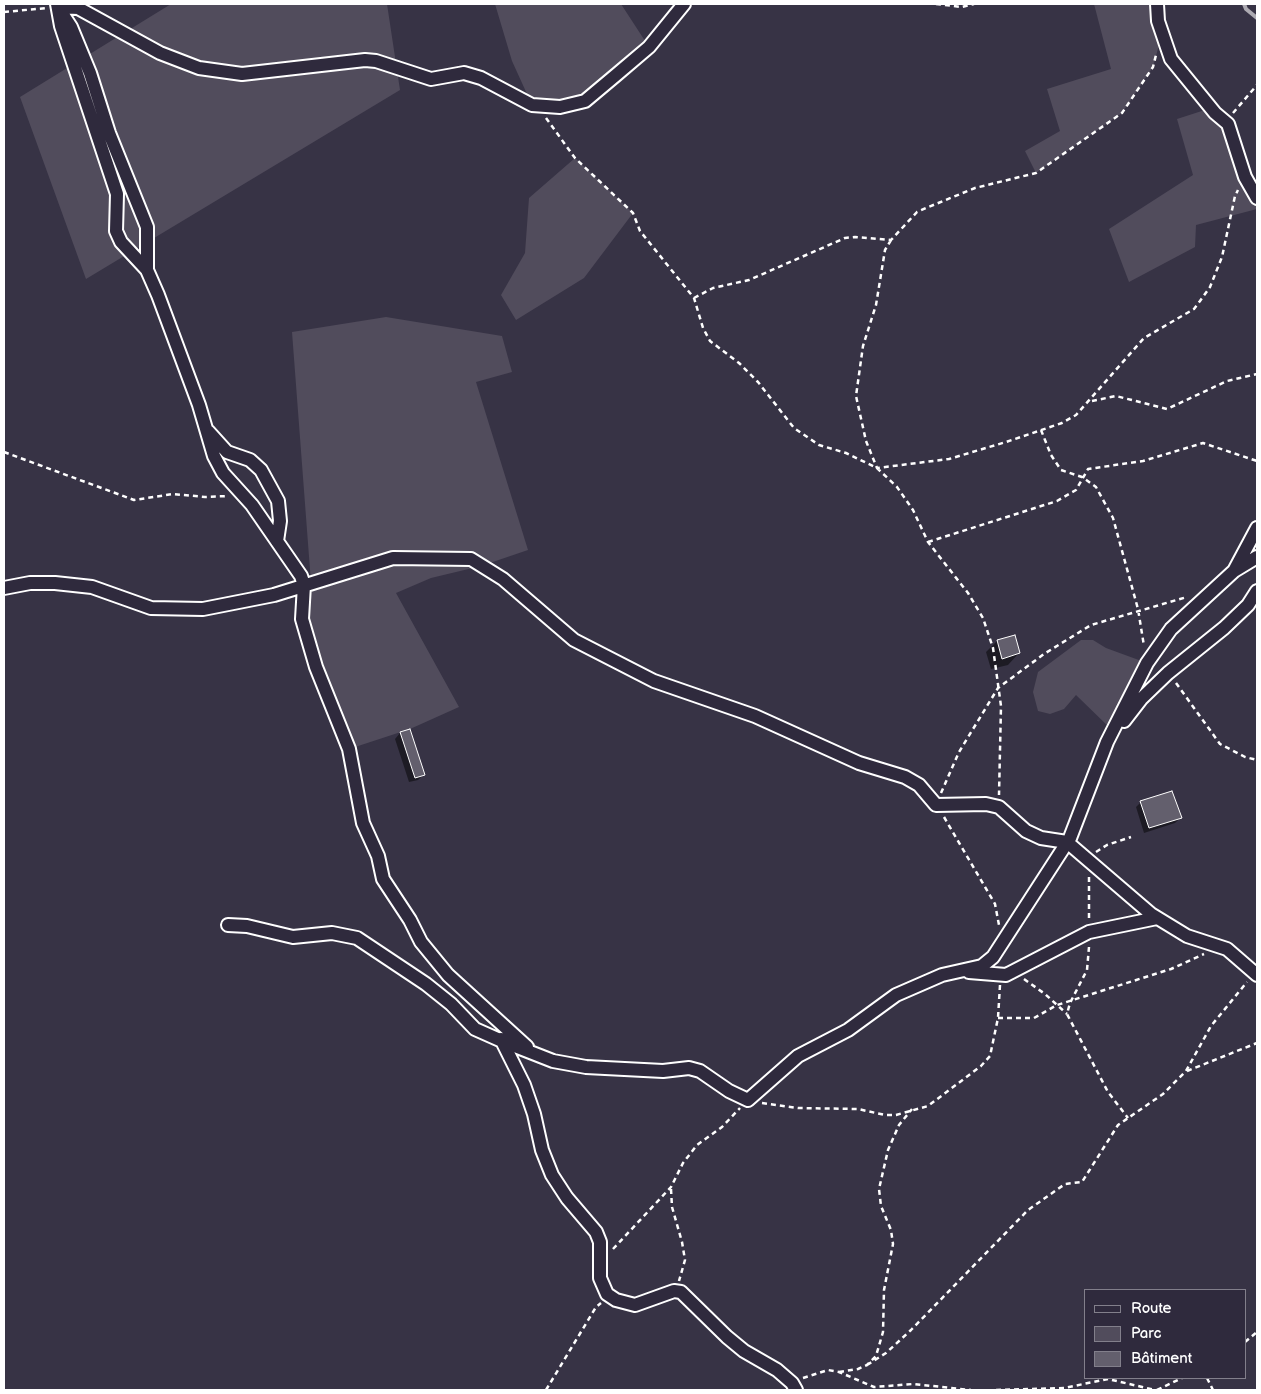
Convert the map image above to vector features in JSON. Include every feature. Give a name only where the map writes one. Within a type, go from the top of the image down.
[{"type":"street","points":[[58,5],[78,8],[160,53],[199,68],[242,74],[364,60],[376,61],[430,79],[464,73],[532,105],[560,106],[585,101],[649,47],[684,4]]},
{"type":"street","points":[[1157,4],[1162,34],[1171,59],[1215,113],[1228,124],[1245,177],[1257,198]]},
{"type":"street","points":[[58,5],[71,27],[90,73],[109,133],[146,227],[147,270],[186,368],[214,456],[223,473],[244,495],[301,576],[304,585],[302,619],[316,667],[349,749],[363,822],[378,856],[383,879],[410,920],[421,942],[448,975],[482,1008],[537,1055]]},
{"type":"street","points":[[58,5],[61,26],[117,194],[116,231],[121,242],[147,270]]},
{"type":"street","points":[[207,430],[227,452],[250,460],[261,470],[278,501],[280,521],[277,540]]},
{"type":"street","points":[[1234,571],[1257,528]]},
{"type":"street","points":[[228,925],[247,926],[293,937],[332,933],[357,938],[426,984],[451,1004],[475,1029],[502,1041],[553,1061],[595,1068],[663,1071],[689,1068],[700,1071],[729,1091],[748,1100],[798,1056],[848,1030],[896,995],[907,989],[957,971],[986,963],[1000,946],[1067,842],[1107,742],[1147,663],[1171,630],[1234,571],[1257,556]]},
{"type":"street","points":[[4,588],[30,582],[92,587],[151,608],[203,609],[274,595],[393,558],[471,559],[503,579],[574,640],[654,681],[755,716],[859,763],[905,777],[919,785],[936,805],[986,804],[999,807],[1026,831],[1041,838],[1067,842],[1157,918],[1187,936],[1227,949],[1256,974]]},
{"type":"street","points":[[1107,742],[1141,699],[1168,673],[1224,628],[1248,605],[1257,591]]},
{"type":"street","points":[[957,971],[1000,975],[1014,972],[1089,932],[1122,923],[1157,918]]},
{"type":"street","points":[[482,1008],[502,1041],[524,1085],[534,1114],[542,1150],[552,1175],[567,1198],[596,1232],[600,1242],[600,1278],[610,1296],[616,1300],[635,1305],[674,1291],[681,1292],[744,1351],[778,1370],[794,1387]]},
{"type":"path","points":[[936,4],[962,7],[974,4]]},
{"type":"path","points":[[4,12],[58,5]]},
{"type":"path","points":[[878,468],[866,440],[856,396],[863,346],[876,305],[885,250],[891,240],[917,212],[975,188],[1036,173],[1122,113],[1153,67],[1162,34]]},
{"type":"path","points":[[1225,122],[1257,85]]},
{"type":"path","points":[[532,105],[542,112],[575,158],[633,213],[640,232],[694,298],[703,328],[710,341],[739,363],[758,382],[794,428],[819,445],[846,452],[878,468],[897,487],[913,510],[928,542],[968,593],[982,618],[993,648],[1001,706],[999,807]]},
{"type":"path","points":[[878,468],[949,459],[1041,430],[1076,415],[1144,338],[1194,310],[1200,302],[1210,287],[1222,257],[1235,196],[1245,177]]},
{"type":"path","points":[[694,298],[713,288],[749,280],[844,238],[855,236],[891,240]]},
{"type":"path","points":[[1090,401],[1116,396],[1167,409],[1227,381],[1257,374]]},
{"type":"path","points":[[1041,430],[1051,455],[1061,470],[1082,477],[1096,487],[1113,518],[1138,609],[1147,663]]},
{"type":"path","points":[[928,542],[1057,502],[1076,490],[1088,469],[1142,461],[1203,443],[1257,461]]},
{"type":"path","points":[[4,452],[134,500],[173,494],[205,497],[244,495]]},
{"type":"path","points":[[1000,946],[995,904],[936,805],[959,752],[998,688],[1044,654],[1091,625],[1138,609],[1215,590]]},
{"type":"path","points":[[1168,673],[1220,744],[1245,757],[1257,760]]},
{"type":"path","points":[[1066,1014],[1071,1000],[1087,970],[1090,882],[1086,859],[1108,845],[1131,837]]},
{"type":"path","points":[[998,1018],[1034,1018],[1057,1005],[1171,969],[1204,954],[1212,954]]},
{"type":"path","points":[[1014,972],[1066,1014],[1108,1092],[1128,1118]]},
{"type":"path","points":[[839,1372],[858,1369],[886,1353],[911,1330],[1028,1210],[1065,1184],[1082,1182],[1118,1125],[1162,1094],[1186,1071],[1212,1026],[1256,974]]},
{"type":"path","points":[[601,1260],[624,1240],[671,1187],[684,1163],[697,1145],[722,1127],[748,1100],[798,1108],[858,1109],[885,1115],[896,1115],[912,1108],[928,1106],[935,1101],[990,1056],[998,1018],[1000,975]]},
{"type":"path","points":[[1186,1071],[1257,1043]]},
{"type":"path","points":[[867,1365],[876,1356],[883,1332],[884,1290],[893,1244],[891,1230],[881,1206],[879,1189],[888,1150],[899,1126],[912,1108]]},
{"type":"path","points":[[671,1187],[672,1207],[685,1260],[681,1276],[674,1291]]},
{"type":"path","points":[[546,1390],[596,1307],[610,1296]]},
{"type":"path","points":[[1246,1341],[1257,1332]]},
{"type":"path","points":[[794,1387],[814,1373],[828,1370],[839,1372],[874,1387],[914,1384],[971,1390]]},
{"type":"path","points":[[996,1390],[1064,1388],[1108,1379],[1156,1390],[1180,1379]]},
{"type":"green space","points":[[171,4],[387,4],[400,90],[86,279],[20,97]]},
{"type":"green space","points":[[495,4],[621,4],[649,47],[585,101],[532,105],[512,61]]},
{"type":"green space","points":[[1094,4],[1149,4],[1162,34],[1153,67],[1122,113],[1036,173],[1025,151],[1060,131],[1047,89],[1111,69]]},
{"type":"green space","points":[[1211,108],[1228,124],[1257,198],[1257,209],[1196,225],[1195,247],[1129,282],[1109,229],[1193,175],[1177,119]]},
{"type":"green space","points":[[575,158],[633,213],[584,278],[516,320],[501,295],[525,253],[529,198]]},
{"type":"green space","points":[[386,317],[502,336],[512,372],[476,382],[528,550],[481,566],[431,578],[396,593],[459,707],[410,729],[349,749],[302,619],[311,583],[292,332]]},
{"type":"green space","points":[[1081,640],[1093,640],[1106,648],[1147,663],[1113,731],[1076,695],[1064,709],[1050,714],[1038,711],[1033,692],[1038,672]]},
{"type":"building","points":[[1015,635],[1020,653],[1002,659],[997,640]]},
{"type":"building","points":[[410,729],[425,775],[415,778],[400,732]]},
{"type":"building","points":[[1172,791],[1182,818],[1149,828],[1140,801]]},
{"type":"waterway","points":[[1244,4],[1246,9],[1257,18]]}]
